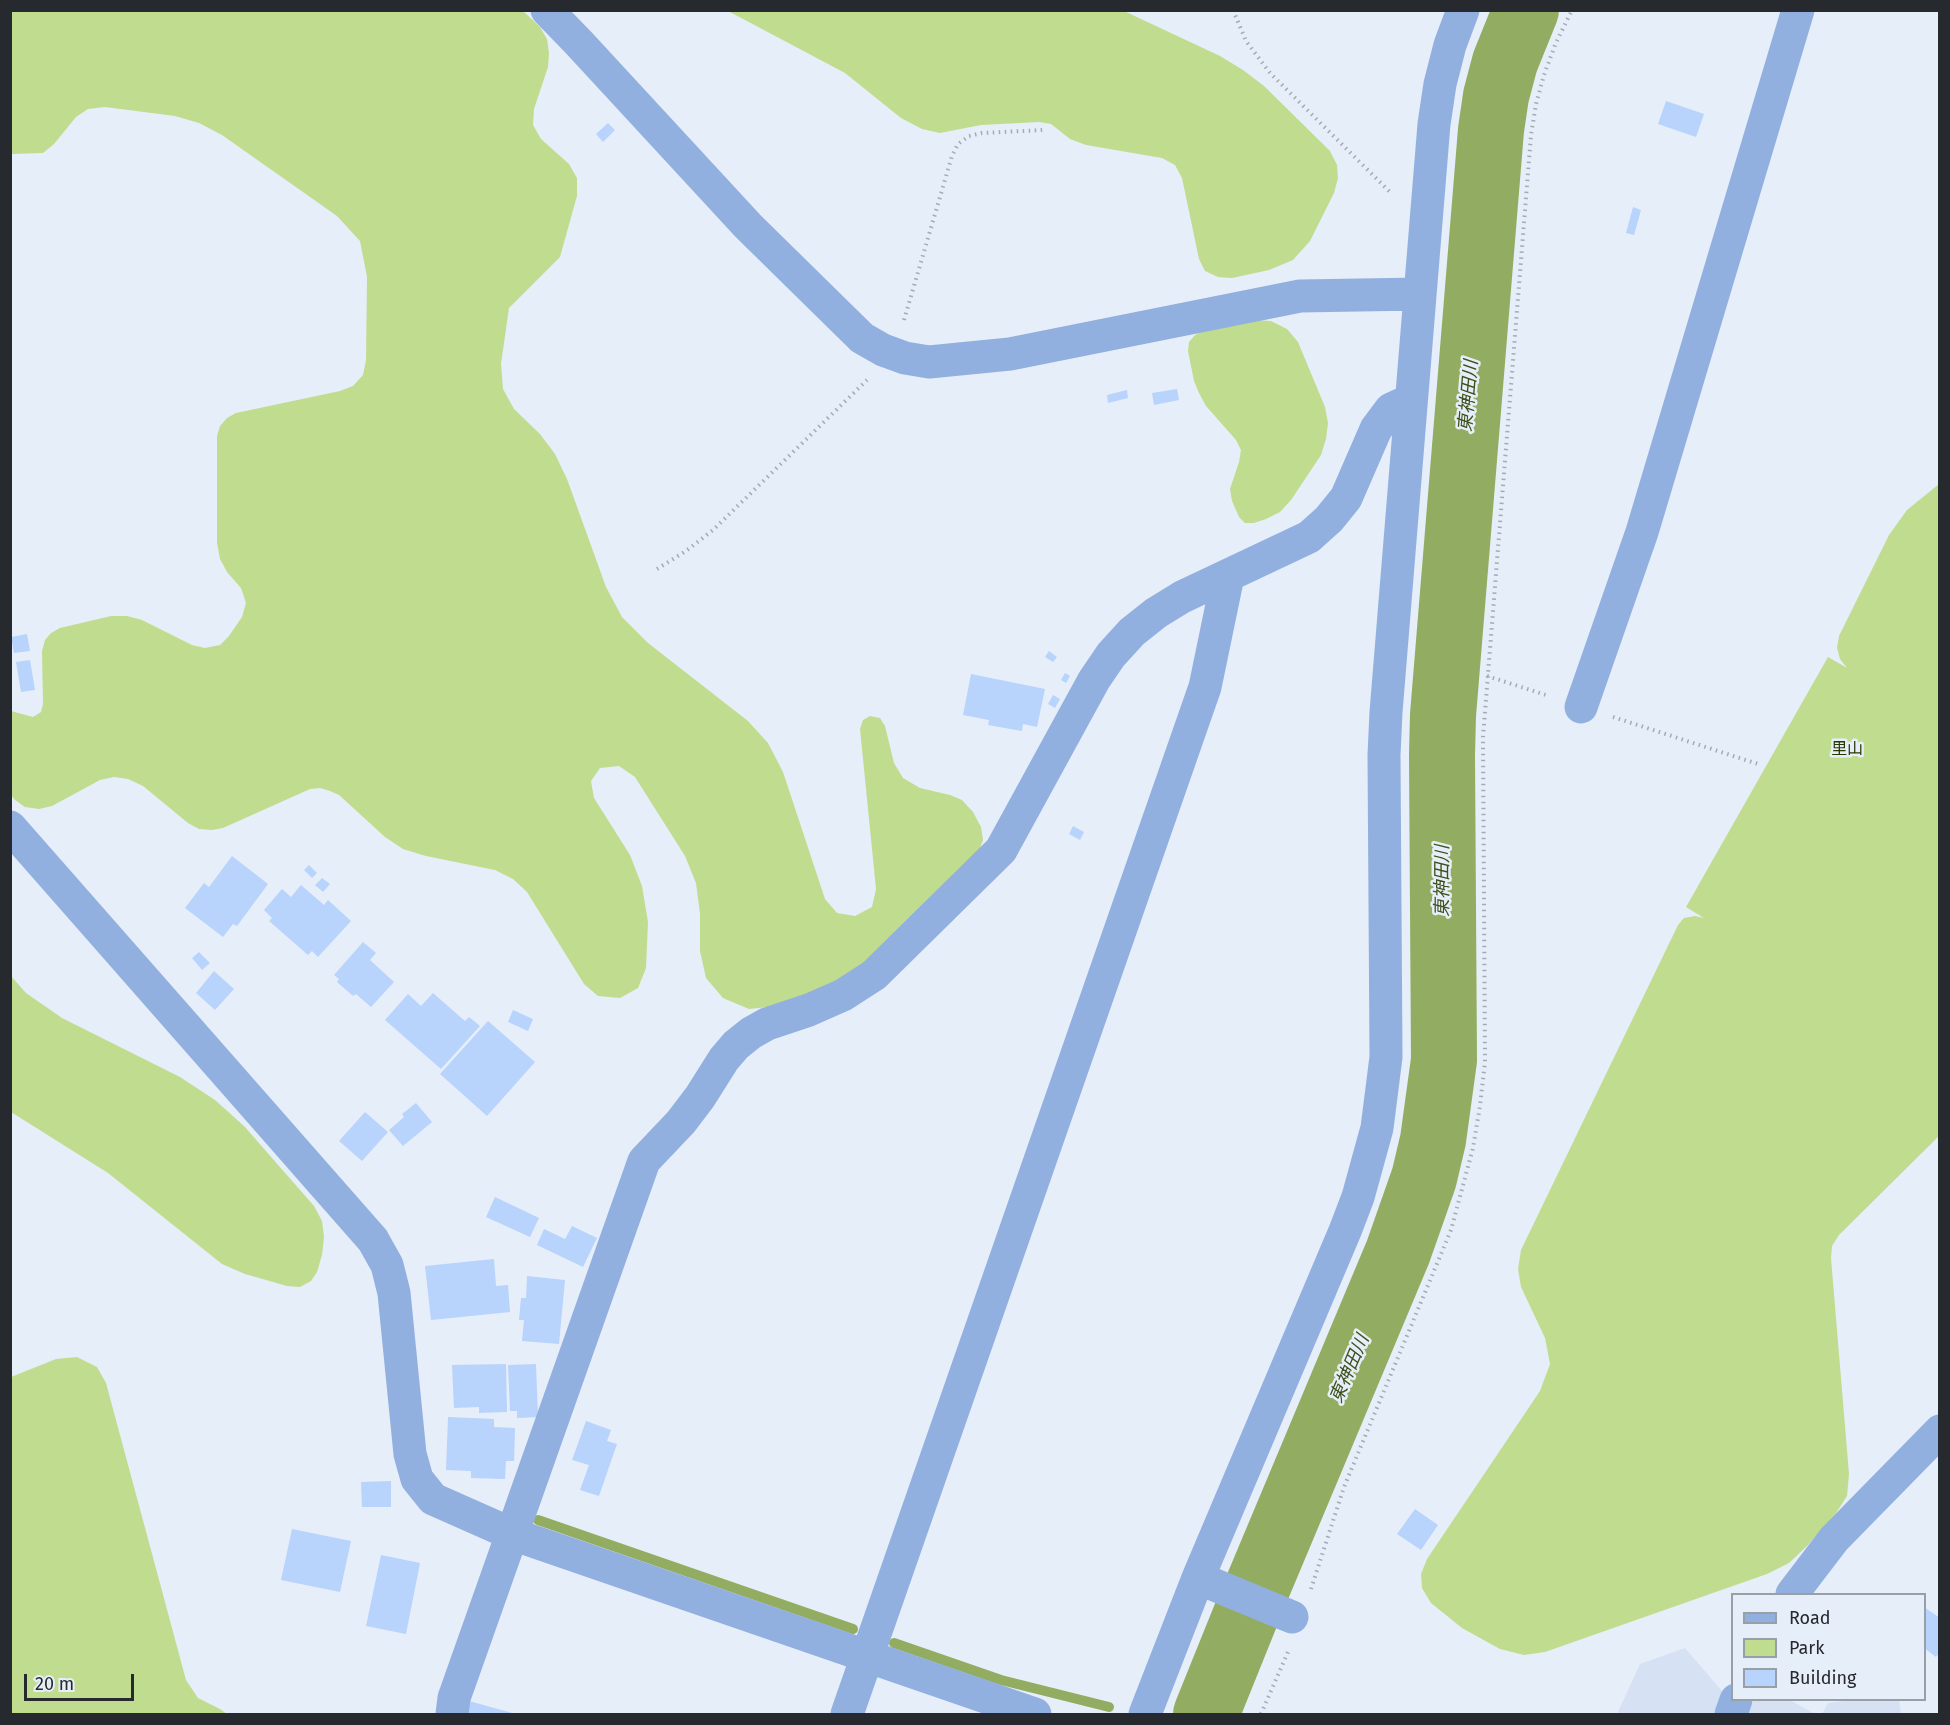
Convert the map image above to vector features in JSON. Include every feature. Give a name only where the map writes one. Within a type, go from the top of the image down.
[{"type":"street","points":[[547,10],[748,226],[862,338],[905,358],[929,362],[982,358],[1300,296],[1420,294]]},
{"type":"street","points":[[1145,1714],[1203,1580],[1345,1231],[1358,1197],[1377,1128],[1386,1058],[1384,755],[1386,712],[1434,124],[1440,84],[1450,45],[1463,10]]},
{"type":"street","points":[[1581,707],[1642,532],[1797,10]]},
{"type":"street","points":[[452,1714],[454,1698],[644,1161],[700,1097],[724,1059],[736,1045],[750,1033],[767,1024],[843,995],[874,975],[1001,850],[1094,680],[1111,655],[1132,632],[1156,613],[1182,597],[1309,537],[1329,519],[1346,498],[1376,429],[1391,409],[1411,400]]},
{"type":"street","points":[[847,1714],[1205,687],[1228,576]]},
{"type":"street","points":[[10,827],[373,1240],[387,1265],[394,1293],[410,1454],[417,1479],[433,1499],[512,1534],[1035,1714]]},
{"type":"street","points":[[1793,1593],[1834,1539],[1940,1431]]},
{"type":"street","points":[[1203,1580],[1296,1619]]},
{"type":"path","points":[[1233,10],[1246,41],[1270,73],[1425,226]]},
{"type":"path","points":[[1261,1714],[1344,1487],[1450,1230],[1473,1148],[1485,1062],[1483,737],[1531,135],[1544,75],[1554,45],[1572,10]]},
{"type":"path","points":[[657,569],[686,551],[712,530],[894,354],[952,156],[958,144],[969,136],[982,133],[1043,130]]},
{"type":"path","points":[[1487,676],[1758,764]]},
{"type":"shaded area","points":[[1685,1648],[1722,1691],[1714,1714],[1617,1714],[1640,1664]]},
{"type":"shaded area","points":[[1754,1701],[1792,1701],[1815,1714],[1748,1714]]},
{"type":"shaded area","points":[[1899,1701],[1901,1714],[1822,1714],[1828,1703]]},
{"type":"green space","points":[[11,11],[523,11],[540,27],[547,39],[549,53],[548,67],[534,109],[533,125],[541,139],[569,164],[577,178],[577,196],[560,257],[509,308],[501,364],[503,389],[514,409],[540,434],[555,454],[567,479],[606,587],[622,617],[648,643],[748,721],[768,743],[783,772],[825,899],[837,913],[855,916],[872,907],[876,889],[860,729],[863,720],[870,716],[880,718],[885,726],[894,763],[903,778],[920,788],[962,800],[973,812],[981,827],[983,840],[978,853],[865,964],[836,983],[778,1006],[749,1009],[723,998],[706,978],[700,951],[700,914],[696,883],[685,856],[635,777],[619,766],[600,768],[591,781],[594,798],[630,855],[642,886],[648,922],[646,968],[638,988],[620,998],[598,996],[584,984],[527,892],[513,879],[495,870],[403,849],[385,837],[339,795],[330,791],[320,788],[310,789],[223,828],[212,830],[199,829],[188,823],[143,786],[128,779],[114,777],[100,780],[52,806],[39,809],[25,807],[15,800],[11,795],[11,711],[33,717],[41,712],[43,704],[42,651],[45,640],[51,633],[60,628],[111,616],[127,616],[142,620],[192,645],[205,648],[220,645],[242,617],[246,603],[241,588],[227,572],[220,559],[217,543],[217,436],[220,426],[236,413],[340,391],[353,386],[363,375],[366,360],[367,277],[360,241],[337,216],[222,135],[199,123],[175,116],[105,107],[88,109],[76,117],[54,144],[43,153],[11,154]]},
{"type":"green space","points":[[728,11],[1124,11],[1220,56],[1264,86],[1330,151],[1337,165],[1338,178],[1334,193],[1310,241],[1293,260],[1269,270],[1232,278],[1218,277],[1205,271],[1199,259],[1182,178],[1175,165],[1162,158],[1086,145],[1070,139],[1051,124],[1039,122],[981,125],[940,133],[922,129],[901,118],[845,73]]},
{"type":"green space","points":[[1255,320],[1271,321],[1287,329],[1298,342],[1325,407],[1328,423],[1321,455],[1291,500],[1280,512],[1266,519],[1245,523],[1239,517],[1230,489],[1241,450],[1236,440],[1206,406],[1199,393],[1188,351],[1189,342],[1203,331]]},
{"type":"green space","name":"里山","points":[[1939,484],[1939,1136],[1839,1235],[1832,1246],[1831,1258],[1849,1474],[1847,1496],[1836,1513],[1807,1546],[1789,1563],[1767,1574],[1545,1652],[1524,1655],[1500,1649],[1462,1628],[1431,1603],[1422,1588],[1421,1574],[1427,1559],[1540,1391],[1550,1364],[1545,1338],[1521,1287],[1518,1269],[1521,1250],[1678,925],[1684,918],[1695,916],[1704,918],[1686,907],[1828,657],[1847,668],[1840,659],[1837,648],[1839,636],[1889,535],[1907,510]]},
{"type":"green space","points":[[10,975],[26,993],[62,1018],[180,1077],[215,1100],[244,1126],[314,1206],[322,1221],[324,1237],[322,1255],[317,1272],[311,1281],[300,1287],[287,1286],[245,1274],[222,1264],[108,1173],[11,1112]]},
{"type":"green space","points":[[77,1357],[97,1367],[106,1383],[186,1680],[198,1698],[227,1714],[11,1714],[11,1377],[56,1359]]},
{"type":"building","points":[[1666,101],[1704,114],[1696,137],[1658,124]]},
{"type":"building","points":[[608,123],[615,130],[603,142],[596,134]]},
{"type":"building","points":[[1633,207],[1641,210],[1634,235],[1626,233]]},
{"type":"building","points":[[1177,389],[1179,400],[1154,405],[1152,393]]},
{"type":"building","points":[[1127,390],[1128,398],[1108,403],[1107,395]]},
{"type":"building","points":[[27,634],[30,651],[14,653],[11,637]]},
{"type":"building","points":[[1049,651],[1057,657],[1053,662],[1045,657]]},
{"type":"building","points":[[30,660],[35,690],[21,692],[16,662]]},
{"type":"building","points":[[1065,673],[1070,676],[1066,683],[1061,680]]},
{"type":"building","points":[[971,674],[1045,689],[1037,727],[1023,724],[1022,731],[988,725],[989,720],[963,715]]},
{"type":"building","points":[[1053,695],[1060,699],[1055,708],[1048,704]]},
{"type":"building","points":[[1073,826],[1084,832],[1080,840],[1069,834]]},
{"type":"building","points":[[232,856],[268,884],[237,926],[233,924],[223,937],[185,908],[204,883],[209,887]]},
{"type":"building","points":[[309,865],[317,873],[312,878],[304,870]]},
{"type":"building","points":[[322,878],[330,884],[323,892],[315,885]]},
{"type":"building","points":[[301,885],[324,905],[328,900],[351,921],[318,957],[312,951],[308,955],[269,921],[272,918],[264,910],[282,889],[291,897]]},
{"type":"building","points":[[363,942],[376,953],[370,960],[394,982],[371,1007],[356,994],[353,996],[337,982],[339,979],[334,975]]},
{"type":"building","points":[[199,952],[210,963],[202,970],[192,958]]},
{"type":"building","points":[[214,971],[234,989],[215,1010],[196,993]]},
{"type":"building","points":[[433,993],[465,1021],[469,1017],[480,1026],[441,1069],[385,1020],[408,994],[421,1006]]},
{"type":"building","points":[[513,1010],[533,1019],[528,1031],[508,1022]]},
{"type":"building","points":[[488,1021],[535,1062],[487,1116],[440,1074]]},
{"type":"building","points":[[416,1103],[432,1122],[403,1146],[389,1130],[404,1117],[402,1114]]},
{"type":"building","points":[[365,1112],[388,1132],[362,1161],[339,1141]]},
{"type":"building","points":[[495,1197],[539,1218],[530,1237],[486,1217]]},
{"type":"building","points":[[572,1226],[597,1238],[583,1267],[537,1245],[544,1229],[565,1239]]},
{"type":"building","points":[[494,1259],[496,1286],[508,1285],[510,1312],[431,1320],[425,1266]]},
{"type":"building","points":[[527,1276],[565,1280],[559,1344],[522,1341],[524,1320],[519,1320],[521,1298],[526,1298]]},
{"type":"building","points":[[506,1364],[507,1412],[479,1413],[479,1407],[454,1408],[452,1365]]},
{"type":"building","points":[[536,1364],[538,1417],[517,1418],[517,1411],[510,1411],[508,1365]]},
{"type":"building","points":[[448,1417],[494,1419],[494,1427],[515,1428],[514,1461],[506,1461],[505,1479],[471,1478],[471,1471],[446,1470]]},
{"type":"building","points":[[586,1421],[611,1430],[607,1441],[617,1444],[599,1496],[580,1490],[589,1465],[572,1460]]},
{"type":"building","points":[[391,1481],[391,1507],[362,1507],[361,1482]]},
{"type":"building","points":[[1415,1509],[1438,1525],[1421,1550],[1397,1534]]},
{"type":"building","points":[[292,1529],[351,1541],[340,1592],[281,1580]]},
{"type":"building","points":[[381,1555],[420,1563],[406,1634],[366,1626]]},
{"type":"building","points":[[1926,1608],[1940,1618],[1940,1652],[1936,1657],[1926,1650]]},
{"type":"building","points":[[469,1701],[516,1714],[465,1714]]},
{"type":"waterway","name":"東神田川","points":[[1206,1714],[1398,1252],[1424,1178],[1433,1140],[1444,1060],[1443,715],[1491,130],[1496,96],[1505,62],[1526,10]]},
{"type":"waterway","points":[[538,1520],[853,1629]]},
{"type":"waterway","points":[[894,1643],[1001,1680],[1109,1707]]}]
